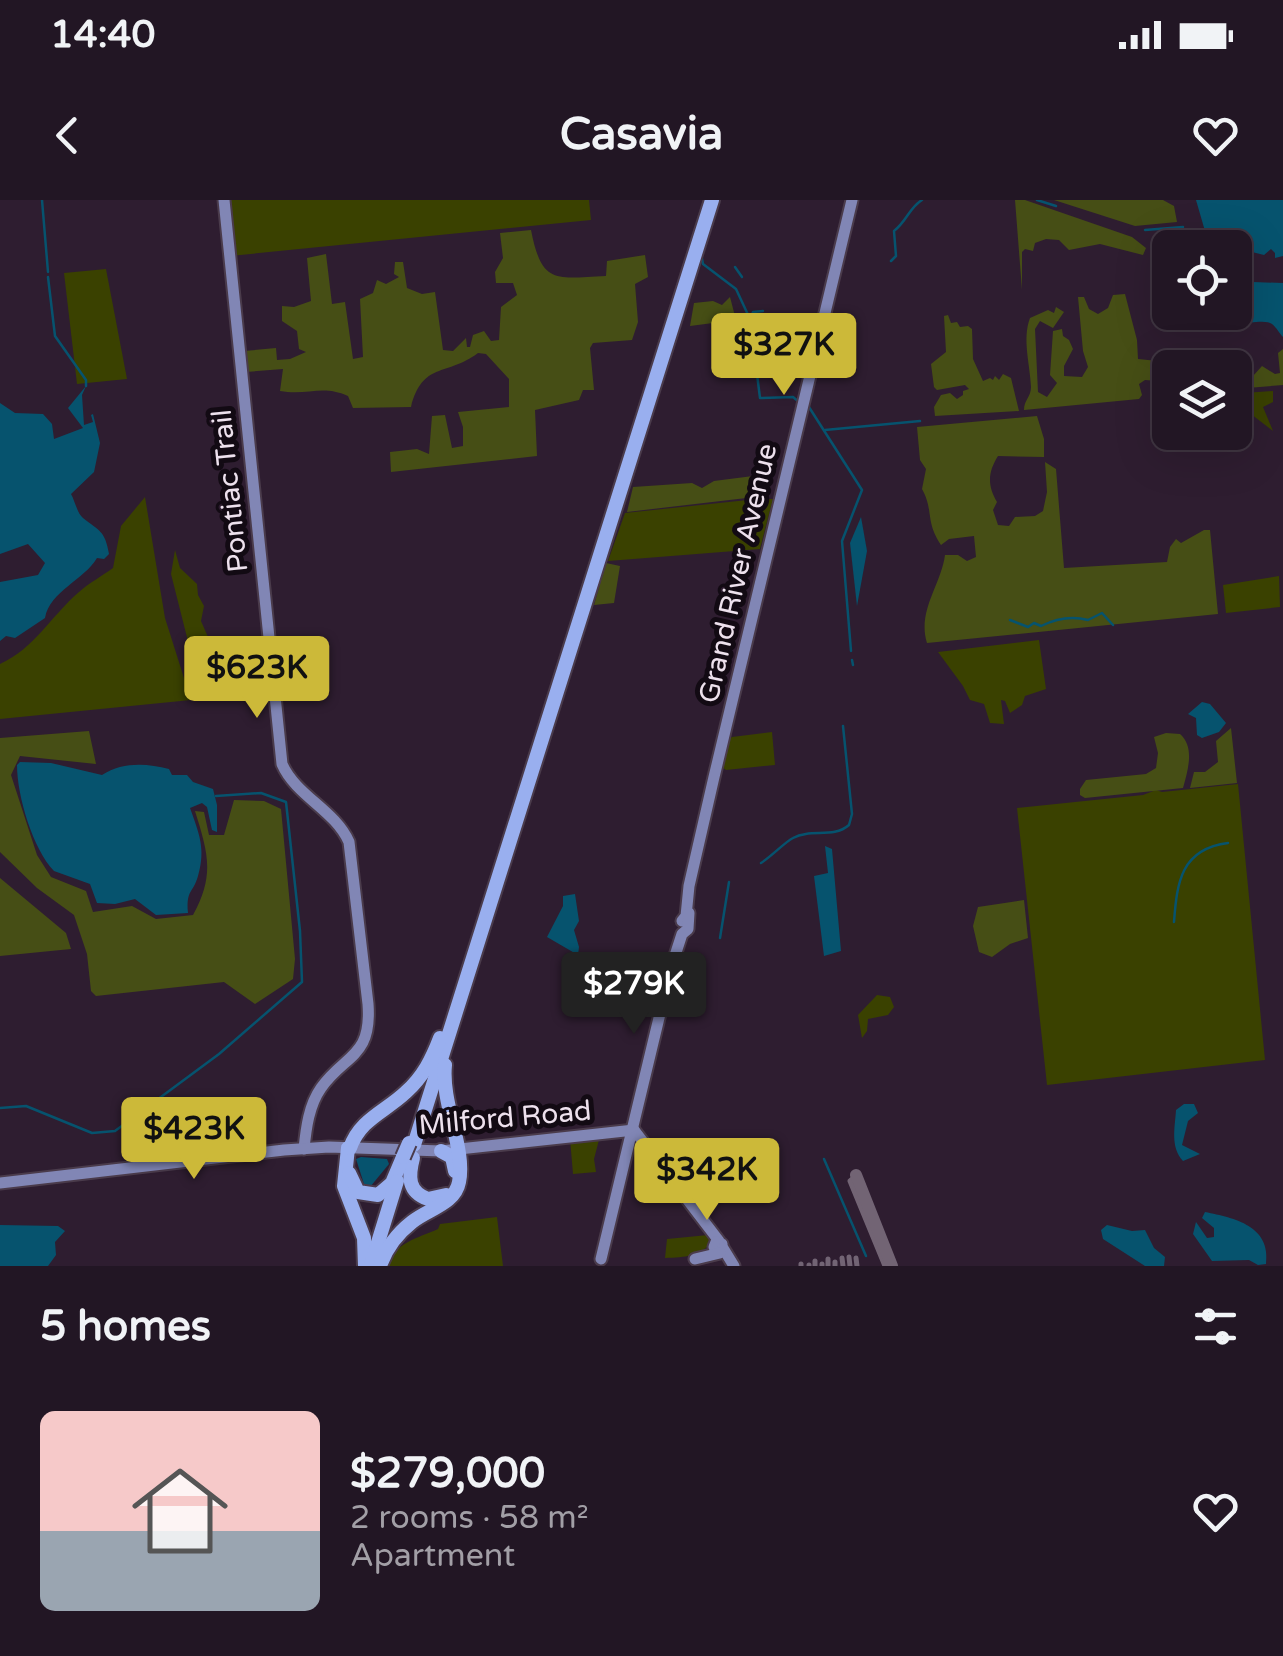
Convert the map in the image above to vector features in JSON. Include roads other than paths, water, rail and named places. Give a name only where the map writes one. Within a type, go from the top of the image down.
[{"type":"highway","points":[[373,1266],[709,200]]},
{"type":"highway","points":[[350,1148],[351,1181],[358,1192],[368,1196],[387,1190],[410,1152],[424,1115],[456,1005]]},
{"type":"highway","points":[[373,1266],[344,1186],[350,1148],[363,1124],[422,1076],[456,1005]]},
{"type":"highway","points":[[410,1152],[412,1187],[424,1198],[436,1199],[447,1194],[455,1179],[444,1076],[456,1005]]},
{"type":"highway","points":[[373,1266],[405,1228],[454,1194],[460,1180],[450,1150]]},
{"type":"main road","name":"Pontiac Trail","points":[[224,200],[282,764],[290,778],[339,824],[350,842],[367,994],[368,1027],[363,1043],[352,1060],[317,1093],[304,1148]]},
{"type":"main road","name":"Grand River Avenue","points":[[603,1263],[852,200]]},
{"type":"main road","name":"Milford Road","points":[[0,1184],[304,1148],[450,1150],[634,1130]]},
{"type":"main road","points":[[634,1130],[721,1249],[695,1258]]},
{"type":"water","points":[[1196,200],[1283,200],[1283,256],[1275,258],[1271,249],[1264,255],[1252,252],[1252,230],[1205,230]]},
{"type":"water","points":[[1252,282],[1283,283],[1283,337],[1268,322],[1252,322]]},
{"type":"water","points":[[86,386],[82,395],[84,425],[93,422],[93,414],[100,443],[94,472],[71,494],[81,516],[103,535],[109,554],[104,559],[97,558],[53,600],[45,618],[15,638],[6,636],[0,641],[0,582],[38,575],[45,563],[28,544],[0,554],[0,403],[15,413],[43,414],[52,424],[54,439],[83,428],[68,408]]},
{"type":"water","points":[[861,517],[867,551],[857,606],[850,543]]},
{"type":"water","points":[[1202,702],[1210,704],[1226,723],[1219,732],[1202,738],[1197,735],[1196,718],[1188,714]]},
{"type":"water","points":[[51,763],[102,775],[126,766],[152,766],[169,769],[172,775],[187,775],[193,782],[213,789],[217,832],[212,830],[207,807],[202,803],[190,808],[199,833],[201,858],[189,895],[188,913],[156,915],[135,899],[97,903],[90,884],[54,871],[39,850],[23,806],[17,765]]},
{"type":"water","points":[[825,846],[832,849],[841,951],[824,956],[814,876],[828,873]]},
{"type":"water","points":[[575,894],[578,955],[547,937],[563,906],[563,896]]},
{"type":"water","points":[[1184,1104],[1194,1104],[1198,1113],[1188,1121],[1182,1145],[1200,1154],[1183,1161],[1176,1150],[1174,1130],[1176,1110]]},
{"type":"water","points":[[356,1159],[387,1159],[389,1164],[370,1187],[365,1187]]},
{"type":"water","points":[[1205,1212],[1239,1221],[1257,1232],[1266,1251],[1266,1264],[1249,1260],[1212,1261],[1193,1234],[1196,1222],[1207,1238],[1214,1237],[1214,1228],[1202,1218]]},
{"type":"water","points":[[0,1225],[58,1226],[65,1231],[55,1242],[56,1255],[48,1266],[0,1266]]},
{"type":"water","points":[[1107,1225],[1145,1230],[1154,1248],[1165,1257],[1164,1266],[1145,1266],[1103,1239],[1101,1230]]},
{"type":"waterway","points":[[42,200],[48,272]]},
{"type":"waterway","points":[[891,261],[896,256],[894,231],[922,200]]},
{"type":"waterway","points":[[1037,200],[1056,206]]},
{"type":"waterway","points":[[1145,230],[1183,227]]},
{"type":"waterway","points":[[701,253],[703,264],[736,289],[750,319],[760,398],[793,397],[799,402]]},
{"type":"waterway","points":[[735,267],[742,277]]},
{"type":"waterway","points":[[48,277],[55,336],[86,380],[86,386]]},
{"type":"waterway","points":[[751,317],[753,312],[763,311]]},
{"type":"waterway","points":[[807,404],[862,490],[842,541],[851,651]]},
{"type":"waterway","points":[[825,430],[920,421]]},
{"type":"waterway","points":[[1010,620],[1028,627],[1063,618],[1088,620],[1102,613],[1113,625]]},
{"type":"waterway","points":[[852,660],[853,665]]},
{"type":"waterway","points":[[761,863],[793,838],[836,832],[849,825],[852,814],[843,726]]},
{"type":"waterway","points":[[0,1108],[26,1106],[92,1133],[115,1131],[219,1054],[302,982],[286,802],[261,793],[216,796]]},
{"type":"waterway","points":[[1174,922],[1184,870],[1200,852],[1228,843]]},
{"type":"waterway","points":[[720,938],[729,882]]},
{"type":"waterway","points":[[824,1159],[866,1256]]}]
